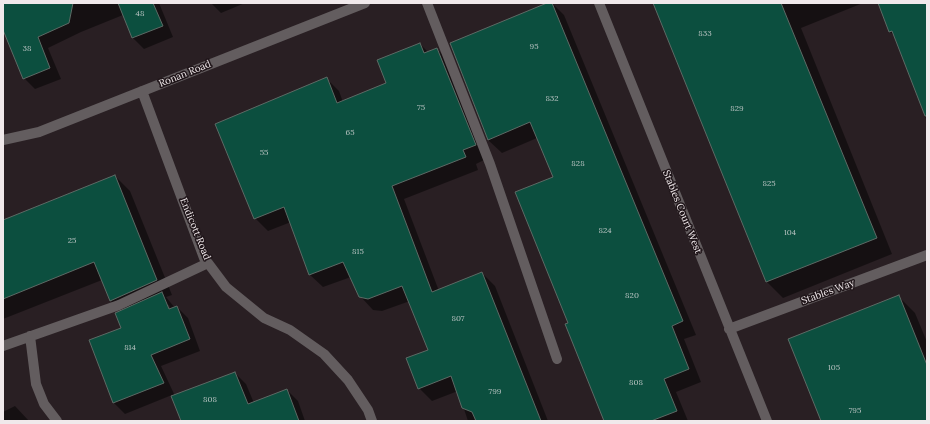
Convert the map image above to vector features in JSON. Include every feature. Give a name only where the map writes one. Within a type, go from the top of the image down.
[{"type":"street","name":"Ronan Road","points":[[3,140],[39,132],[365,3]]},
{"type":"street","points":[[427,3],[490,164],[557,359]]},
{"type":"street","name":"Stables Court West","points":[[599,3],[767,421]]},
{"type":"street","name":"Endicott Road","points":[[142,91],[204,258],[226,287],[264,318],[290,330],[324,354],[348,380],[368,410],[372,421]]},
{"type":"street","name":"Stables Way","points":[[729,329],[927,255]]},
{"type":"street","points":[[3,346],[119,305],[208,263]]},
{"type":"street","points":[[30,336],[36,384],[44,404],[57,421]]},
{"type":"building","points":[[3,3],[73,3],[69,23],[38,37],[50,68],[23,79],[3,30]]},
{"type":"building","points":[[118,3],[153,3],[163,26],[132,38]]},
{"type":"building","points":[[547,3],[552,3],[683,321],[672,326],[689,369],[664,379],[677,411],[651,421],[604,421],[565,324],[568,323],[515,192],[553,177],[530,122],[488,140],[450,43]]},
{"type":"building","points":[[653,3],[781,3],[877,238],[766,282]]},
{"type":"building","points":[[878,3],[927,3],[927,116],[925,116],[892,31],[889,32]]},
{"type":"building","points":[[420,43],[424,53],[437,48],[476,145],[463,150],[466,157],[392,186],[432,292],[482,272],[541,421],[476,421],[472,412],[462,408],[451,376],[418,389],[406,358],[428,350],[402,286],[368,299],[359,297],[343,262],[309,275],[284,207],[254,219],[215,124],[327,77],[337,103],[386,83],[377,60]]},
{"type":"building","points":[[115,175],[157,280],[110,301],[94,262],[3,299],[3,220]]},
{"type":"building","points":[[162,292],[169,309],[177,306],[190,339],[151,355],[164,383],[113,403],[89,340],[121,328],[115,313]]},
{"type":"building","points":[[899,295],[927,365],[927,421],[821,421],[788,339]]},
{"type":"building","points":[[235,372],[248,404],[287,389],[299,421],[181,421],[171,396]]}]
